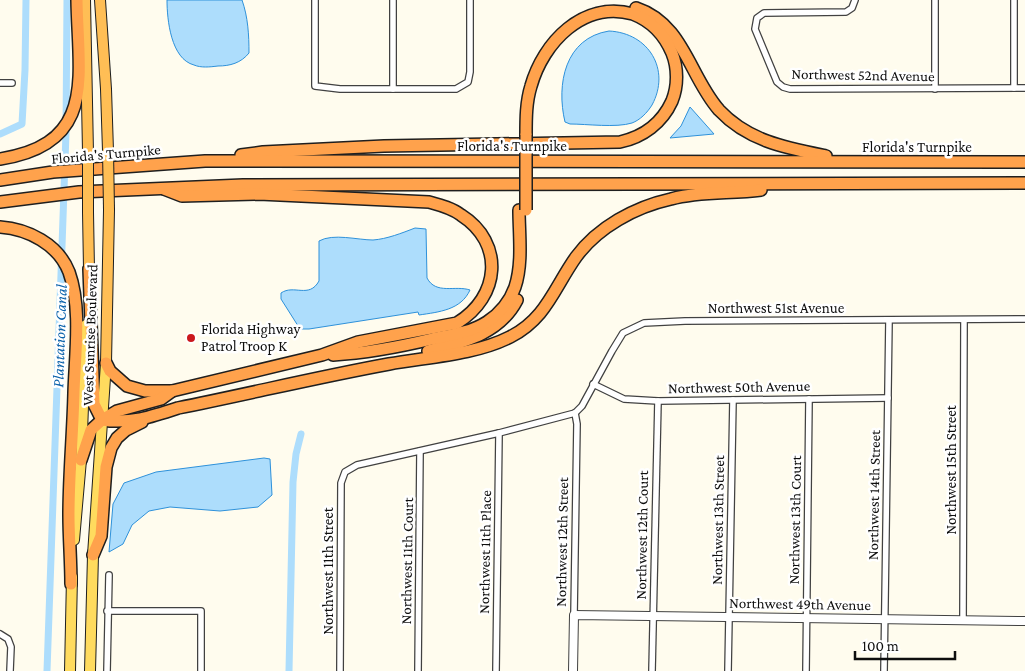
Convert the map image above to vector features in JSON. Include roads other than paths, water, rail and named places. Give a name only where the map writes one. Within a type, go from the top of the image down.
[{"type":"highway","points":[[0,159],[20,156],[41,147],[57,135],[69,122],[79,93],[80,78],[77,0]]},
{"type":"highway","name":"West Sunrise Boulevard","points":[[85,0],[89,269]]},
{"type":"highway","name":"West Sunrise Boulevard","points":[[100,0],[106,89],[109,210],[106,363]]},
{"type":"highway","points":[[390,364],[409,356],[472,339],[499,322],[508,313],[520,294],[525,274],[520,102],[524,83],[534,58],[548,35],[563,20],[583,9],[606,3],[630,6],[648,13],[672,32],[704,90],[719,110],[738,126],[755,137],[775,145],[850,161]]},
{"type":"highway","points":[[205,161],[263,152],[384,146],[620,142],[632,140],[645,133],[661,119],[674,95],[676,71],[674,58],[664,38],[649,22],[618,10],[595,12],[584,15],[572,22],[554,40],[537,69],[527,104],[522,136]]},
{"type":"highway","name":"Florida's Turnpike","points":[[0,180],[52,172],[205,161],[1025,162]]},
{"type":"highway","points":[[0,202],[79,192],[278,185],[1025,183]]},
{"type":"highway","points":[[102,420],[121,422],[153,416],[187,406],[500,342],[526,328],[548,305],[577,256],[590,241],[617,220],[647,206],[672,198],[698,194],[737,193],[809,184]]},
{"type":"highway","points":[[106,363],[110,371],[120,381],[137,390],[172,391],[322,356],[358,342],[457,322],[467,317],[487,293],[492,272],[490,254],[483,237],[474,225],[462,215],[443,205],[429,202],[259,194],[182,196],[160,188]]},
{"type":"highway","points":[[322,356],[358,354],[458,334],[472,330],[495,316],[510,296],[518,276],[523,210]]},
{"type":"highway","points":[[0,227],[16,228],[35,236],[49,245],[60,256],[69,272],[75,300],[76,332],[69,514],[71,584]]},
{"type":"highway","points":[[89,269],[94,404],[102,420]]},
{"type":"highway","points":[[81,460],[92,430],[102,420],[117,411],[161,399],[172,391]]},
{"type":"highway","points":[[93,555],[101,536],[106,467],[111,448],[117,438],[126,430],[153,416]]},
{"type":"main road","name":"West Sunrise Boulevard","points":[[70,671],[71,584],[81,460],[89,269]]},
{"type":"main road","name":"West Sunrise Boulevard","points":[[90,671],[93,555],[106,363]]},
{"type":"street","points":[[315,0],[316,86],[340,89],[456,89],[468,82],[470,72],[470,0]]},
{"type":"street","points":[[393,0],[393,89]]},
{"type":"street","name":"Northwest 52nd Avenue","points":[[855,0],[852,8],[846,12],[764,13],[757,18],[755,29],[777,82],[783,87],[790,88],[1025,88]]},
{"type":"street","points":[[935,0],[935,89]]},
{"type":"street","points":[[1014,0],[1014,88]]},
{"type":"street","points":[[0,83],[12,83]]},
{"type":"street","name":"Northwest 14th Street","points":[[884,671],[889,320]]},
{"type":"street","name":"Northwest 15th Street","points":[[963,620],[964,320]]},
{"type":"street","name":"Northwest 51st Avenue","points":[[575,413],[582,406],[623,333],[644,323],[686,321],[1025,320]]},
{"type":"street","name":"Northwest 50th Avenue","points":[[594,384],[624,399],[888,398]]},
{"type":"street","name":"Northwest 13th Court","points":[[806,671],[809,399]]},
{"type":"street","name":"Northwest 12th Court","points":[[652,671],[658,400]]},
{"type":"street","name":"Northwest 13th Street","points":[[728,671],[733,400]]},
{"type":"street","points":[[420,451],[575,413]]},
{"type":"street","name":"Northwest 12th Street","points":[[573,671],[577,424],[575,413]]},
{"type":"street","name":"Northwest 11th Place","points":[[496,671],[499,433]]},
{"type":"street","name":"Northwest 11th Street","points":[[340,671],[341,484],[345,472],[357,465],[420,451]]},
{"type":"street","name":"Northwest 11th Court","points":[[418,671],[420,451]]},
{"type":"street","points":[[107,671],[108,575]]},
{"type":"street","points":[[107,611],[201,611],[201,671]]},
{"type":"street","name":"Northwest 49th Avenue","points":[[574,615],[1025,621]]},
{"type":"street","points":[[0,634],[8,639],[10,671]]},
{"type":"water","points":[[167,0],[242,0],[248,26],[249,53],[239,62],[227,65],[203,67],[186,61],[175,47],[172,38],[169,28]]},
{"type":"water","points":[[609,31],[623,33],[635,38],[653,56],[659,79],[652,105],[641,118],[632,123],[601,125],[570,124],[565,122],[562,93],[563,78],[567,65],[573,53],[582,43],[594,35]]},
{"type":"water","points":[[690,107],[714,134],[670,138],[681,126]]},
{"type":"water","points":[[415,228],[426,229],[427,278],[435,286],[441,288],[470,290],[461,302],[449,309],[434,313],[419,315],[418,312],[300,329],[281,299],[281,293],[291,290],[311,289],[319,281],[319,241],[331,237],[373,240],[394,236]]},
{"type":"water","points":[[264,458],[270,459],[272,495],[258,507],[220,511],[170,507],[149,511],[132,525],[123,544],[109,552],[113,504],[124,483],[156,472]]},
{"type":"waterway","points":[[0,134],[22,124],[26,0]]},
{"type":"waterway","name":"Plantation Canal","points":[[47,671],[66,133],[67,0]]},
{"type":"waterway","points":[[289,671],[293,482],[296,454],[301,434]]},
{"type":"place","name":"Florida Highway Patrol Troop K","points":[[191,338]]}]
